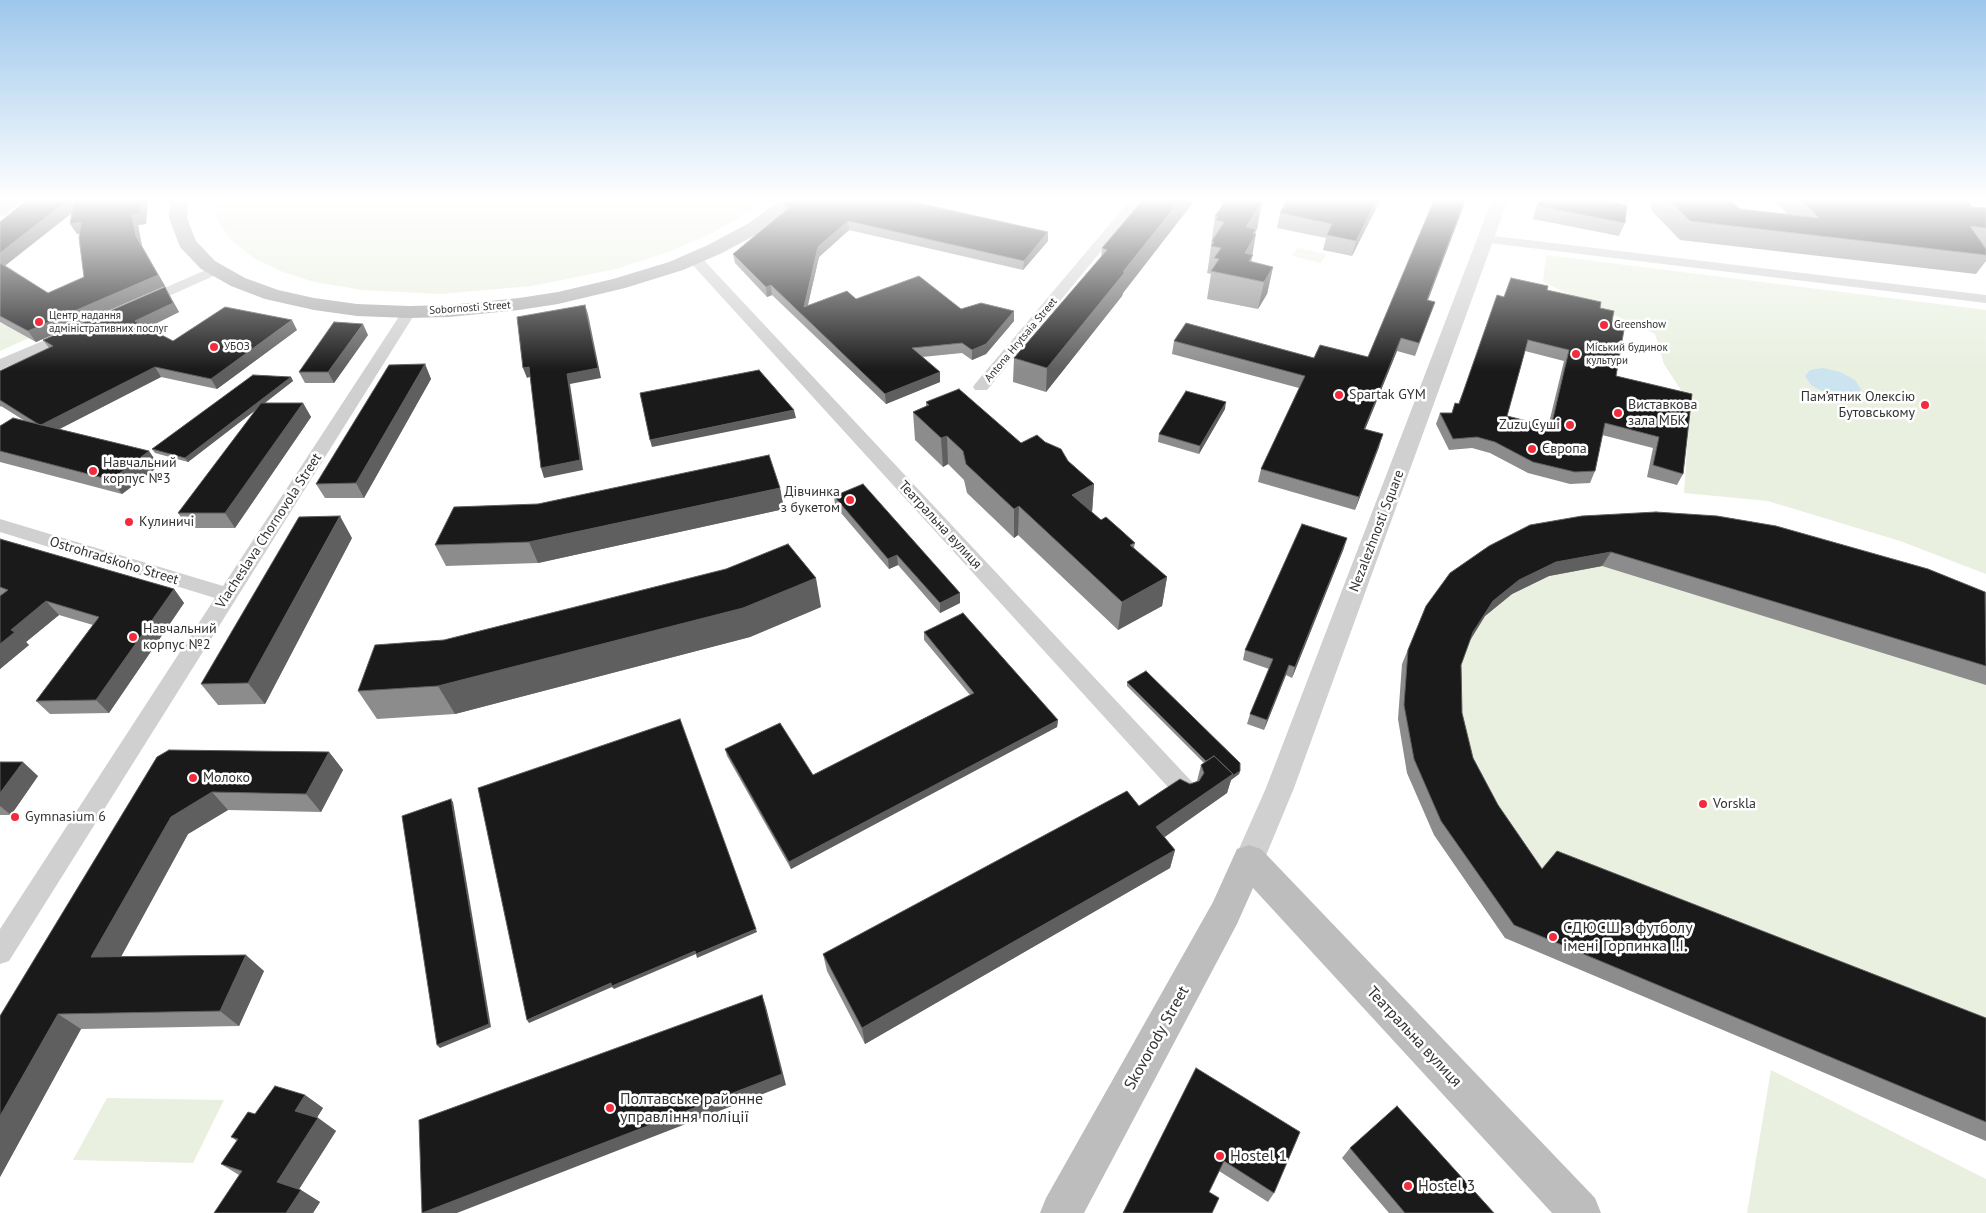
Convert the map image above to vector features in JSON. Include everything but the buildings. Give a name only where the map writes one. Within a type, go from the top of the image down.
[{"type":"main road","name":"Sobornosti Street","points":[[200,257],[215,270],[254,289],[295,300],[357,310],[409,312],[482,309],[558,298],[618,284],[697,257]]},
{"type":"main road","name":"Skovorody Street","points":[[1061,1213],[1225,913],[1249,860]]},
{"type":"main road","name":"Театральна вулиця","points":[[1249,860],[1580,1213]]},
{"type":"street","name":"Antona Hrytsaia Street","points":[[982,387],[1090,257]]},
{"type":"street","name":"Nezalezhnosti Square","points":[[1249,860],[1280,788],[1479,257]]},
{"type":"street","points":[[1633,257],[1986,299]]},
{"type":"street","name":"Театральна вулиця","points":[[694,258],[1186,791]]},
{"type":"street","points":[[128,308],[215,270]]},
{"type":"street","name":"Viacheslava Chornovola Street","points":[[0,952],[409,312]]},
{"type":"street","points":[[0,365],[84,328]]},
{"type":"street","name":"Ostrohradskoho Street","points":[[0,525],[228,595]]},
{"type":"green space","points":[[252,257],[654,257],[616,269],[532,286],[440,294],[362,290],[314,282],[283,272]]},
{"type":"green space","points":[[1295,257],[1325,257],[1321,263]]},
{"type":"green space","points":[[1546,257],[1559,257],[1986,310],[1986,574],[1900,541],[1768,501],[1684,493],[1690,404],[1664,364],[1655,334],[1543,282]]},
{"type":"green space","points":[[0,323],[6,325],[29,338],[0,351]]},
{"type":"green space","name":"Vorskla","points":[[1523,540],[1986,614],[1986,1141],[1505,938],[1434,835],[1407,773],[1398,719]]},
{"type":"green space","points":[[1771,1070],[1986,1179],[1986,1213],[1747,1213]]},
{"type":"green space","points":[[107,1098],[224,1100],[193,1163],[73,1160]]},
{"type":"water","points":[[1823,368],[1840,372],[1855,380],[1861,389],[1860,392],[1857,395],[1843,397],[1811,385],[1805,376],[1810,370]]},
{"type":"place","name":"Центр надання адміністративних послуг","points":[[39,322]]},
{"type":"place","name":"Greenshow","points":[[1604,325]]},
{"type":"place","name":"УБОЗ","points":[[214,347]]},
{"type":"place","name":"Міський будинок культури","points":[[1576,354]]},
{"type":"place","name":"Spartak GYM","points":[[1339,395]]},
{"type":"place","name":"Пам’ятник Олексію Бутовському","points":[[1925,405]]},
{"type":"place","name":"Виставкова зала МБК","points":[[1618,413]]},
{"type":"place","name":"Zuzu Суші","points":[[1570,425]]},
{"type":"place","name":"Європа","points":[[1532,449]]},
{"type":"place","name":"Навчальний корпус №3","points":[[93,471]]},
{"type":"place","name":"Дівчинка з букетом","points":[[850,500]]},
{"type":"place","name":"Кулиничі","points":[[129,522]]},
{"type":"place","name":"Навчальний корпус №2","points":[[133,637]]},
{"type":"place","name":"Молоко","points":[[193,778]]},
{"type":"place","name":"Vorskla","points":[[1703,804]]},
{"type":"place","name":"Gymnasium 6","points":[[15,817]]},
{"type":"place","name":"СДЮСШ з футболу імені Горпинка І.І.","points":[[1553,937]]},
{"type":"place","name":"Полтавське районне управління поліції","points":[[610,1108]]},
{"type":"place","name":"Hostel 1","points":[[1220,1156]]},
{"type":"place","name":"Hostel 3","points":[[1408,1186]]}]
